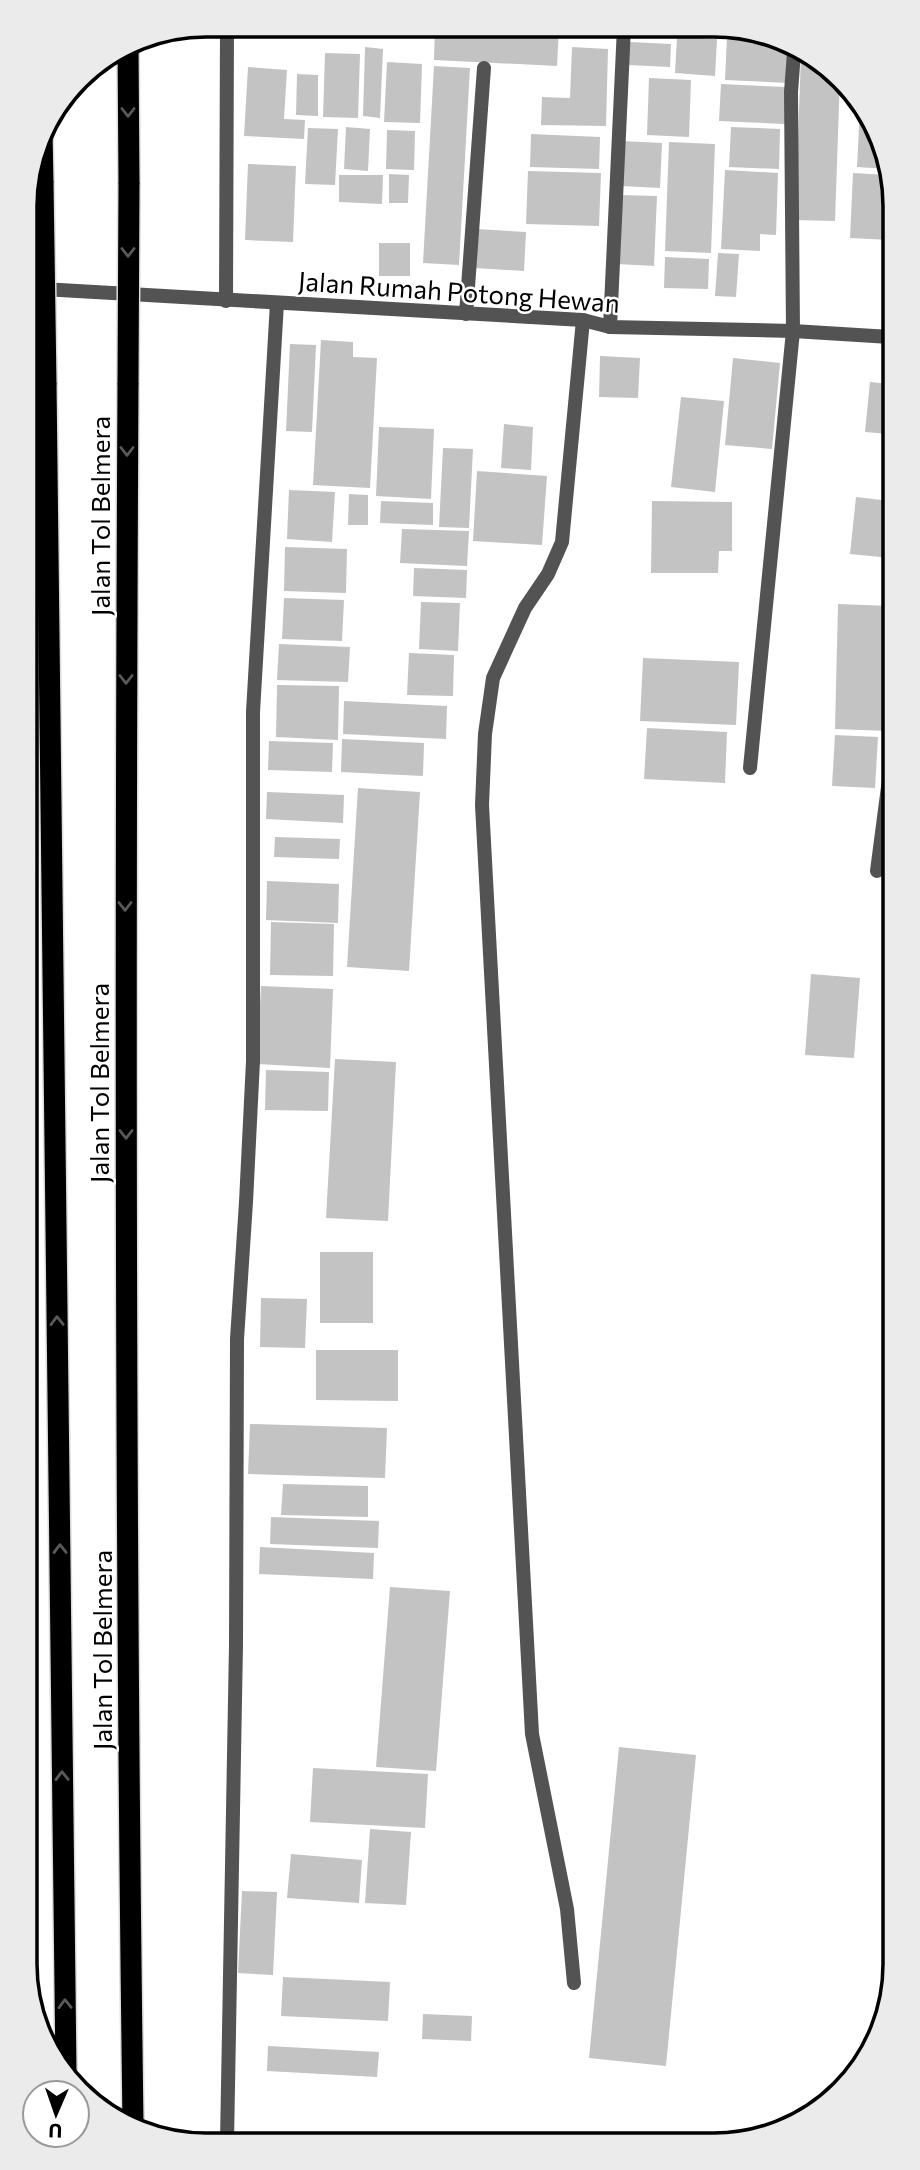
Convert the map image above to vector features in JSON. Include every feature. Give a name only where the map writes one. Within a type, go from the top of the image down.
[{"type":"highway","name":"Jalan Tol Belmera","points":[[128,56],[125,886],[133,2117]]},
{"type":"highway","name":"Jalan Tol Belmera","points":[[43,164],[66,2058]]},
{"type":"street","points":[[226,301],[227,37]]},
{"type":"street","points":[[610,327],[624,37]]},
{"type":"street","points":[[750,768],[793,331],[791,92],[794,57]]},
{"type":"street","points":[[466,314],[484,68]]},
{"type":"street","name":"Jalan Rumah Potong Hewan","points":[[37,289],[583,320],[610,327],[793,331],[883,337]]},
{"type":"street","points":[[227,2133],[236,1658],[237,1339],[247,1202],[253,1061],[253,712],[277,303]]},
{"type":"street","points":[[574,1983],[567,1909],[532,1734],[482,805],[485,734],[493,678],[524,608],[548,574],[562,542],[583,320]]},
{"type":"street","points":[[877,871],[883,825]]},
{"type":"building","points":[[435,37],[558,37],[557,66],[434,60]]},
{"type":"building","points":[[677,37],[717,39],[715,76],[675,73]]},
{"type":"building","points":[[727,38],[747,40],[791,55],[789,83],[725,80]]},
{"type":"building","points":[[629,42],[671,44],[670,67],[628,65]]},
{"type":"building","points":[[365,47],[383,49],[380,118],[363,116]]},
{"type":"building","points":[[572,47],[608,49],[606,126],[541,125],[542,97],[570,98]]},
{"type":"building","points":[[325,53],[360,54],[358,118],[323,117]]},
{"type":"building","points":[[801,61],[839,93],[835,221],[795,220]]},
{"type":"building","points":[[387,62],[422,64],[420,123],[384,122]]},
{"type":"building","points":[[434,66],[470,68],[459,265],[423,263]]},
{"type":"building","points":[[248,67],[287,70],[284,119],[305,120],[304,139],[244,136]]},
{"type":"building","points":[[297,74],[318,75],[318,116],[296,115]]},
{"type":"building","points":[[649,78],[691,80],[689,137],[647,135]]},
{"type":"building","points":[[721,84],[786,87],[785,124],[719,121]]},
{"type":"building","points":[[859,119],[878,168],[857,167]]},
{"type":"building","points":[[346,127],[370,129],[368,171],[344,169]]},
{"type":"building","points":[[731,127],[780,129],[779,169],[729,167]]},
{"type":"building","points":[[308,128],[338,129],[335,185],[305,184]]},
{"type":"building","points":[[387,130],[415,131],[414,170],[386,169]]},
{"type":"building","points":[[531,134],[600,137],[599,169],[530,167]]},
{"type":"building","points":[[622,141],[662,143],[660,188],[621,186]]},
{"type":"building","points":[[669,142],[715,144],[711,253],[665,251]]},
{"type":"building","points":[[248,164],[296,166],[293,242],[245,240]]},
{"type":"building","points":[[725,170],[778,173],[776,235],[760,234],[760,251],[721,249]]},
{"type":"building","points":[[528,171],[601,173],[599,226],[526,224]]},
{"type":"building","points":[[853,173],[880,174],[883,240],[850,238]]},
{"type":"building","points":[[389,174],[409,175],[408,203],[389,203]]},
{"type":"building","points":[[339,175],[383,175],[382,204],[339,202]]},
{"type":"building","points":[[619,195],[657,196],[654,266],[616,264]]},
{"type":"building","points":[[477,229],[526,232],[524,271],[475,268]]},
{"type":"building","points":[[379,243],[410,243],[410,276],[379,276]]},
{"type":"building","points":[[718,253],[739,254],[736,297],[715,296]]},
{"type":"building","points":[[665,257],[709,259],[708,289],[664,288]]},
{"type":"building","points":[[321,340],[353,342],[353,357],[377,358],[370,488],[313,485]]},
{"type":"building","points":[[290,344],[316,345],[312,432],[286,431]]},
{"type":"building","points":[[600,356],[640,358],[638,398],[599,397]]},
{"type":"building","points":[[733,358],[780,363],[772,449],[725,445]]},
{"type":"building","points":[[870,382],[883,383],[883,433],[865,432]]},
{"type":"building","points":[[681,397],[724,401],[715,492],[671,487]]},
{"type":"building","points":[[504,424],[533,427],[531,470],[501,468]]},
{"type":"building","points":[[379,427],[434,429],[431,499],[376,496]]},
{"type":"building","points":[[443,448],[473,449],[469,528],[439,527]]},
{"type":"building","points":[[477,471],[547,476],[542,545],[473,541]]},
{"type":"building","points":[[289,490],[335,492],[332,542],[287,539]]},
{"type":"building","points":[[349,494],[368,495],[368,525],[348,525]]},
{"type":"building","points":[[856,497],[883,500],[883,557],[850,554]]},
{"type":"building","points":[[381,501],[433,503],[433,525],[380,523]]},
{"type":"building","points":[[652,501],[732,502],[732,551],[719,551],[718,573],[651,573]]},
{"type":"building","points":[[402,529],[469,531],[467,566],[400,563]]},
{"type":"building","points":[[285,547],[347,549],[346,593],[284,591]]},
{"type":"building","points":[[414,568],[467,570],[466,598],[413,596]]},
{"type":"building","points":[[284,598],[344,600],[342,641],[282,639]]},
{"type":"building","points":[[421,602],[460,603],[458,651],[419,649]]},
{"type":"building","points":[[838,604],[883,606],[883,731],[835,729]]},
{"type":"building","points":[[279,644],[350,647],[348,682],[277,680]]},
{"type":"building","points":[[409,653],[454,655],[453,696],[407,695]]},
{"type":"building","points":[[643,658],[739,662],[736,725],[640,721]]},
{"type":"building","points":[[277,685],[339,686],[338,740],[276,737]]},
{"type":"building","points":[[344,701],[447,706],[446,739],[343,734]]},
{"type":"building","points":[[647,728],[727,732],[725,783],[644,779]]},
{"type":"building","points":[[835,735],[878,737],[875,788],[832,786]]},
{"type":"building","points":[[342,739],[424,743],[423,776],[341,772]]},
{"type":"building","points":[[269,741],[333,743],[332,772],[268,770]]},
{"type":"building","points":[[358,788],[420,792],[409,971],[347,967]]},
{"type":"building","points":[[267,792],[344,795],[343,823],[266,819]]},
{"type":"building","points":[[275,837],[340,839],[339,859],[274,857]]},
{"type":"building","points":[[267,881],[339,884],[338,923],[266,920]]},
{"type":"building","points":[[271,922],[334,924],[333,976],[270,975]]},
{"type":"building","points":[[811,974],[860,978],[854,1058],[805,1055]]},
{"type":"building","points":[[261,986],[333,989],[330,1068],[257,1064]]},
{"type":"building","points":[[335,1059],[396,1062],[388,1221],[326,1218]]},
{"type":"building","points":[[266,1070],[329,1072],[328,1111],[265,1110]]},
{"type":"building","points":[[320,1252],[373,1252],[373,1323],[320,1323]]},
{"type":"building","points":[[261,1298],[307,1299],[305,1348],[260,1347]]},
{"type":"building","points":[[316,1350],[398,1350],[398,1401],[316,1400]]},
{"type":"building","points":[[250,1424],[387,1428],[385,1478],[248,1474]]},
{"type":"building","points":[[283,1484],[368,1486],[368,1517],[281,1515]]},
{"type":"building","points":[[271,1517],[379,1521],[378,1548],[270,1544]]},
{"type":"building","points":[[260,1547],[374,1553],[373,1579],[259,1574]]},
{"type":"building","points":[[390,1587],[450,1591],[436,1771],[376,1767]]},
{"type":"building","points":[[619,1747],[696,1755],[666,2066],[589,2058]]},
{"type":"building","points":[[313,1768],[428,1774],[425,1828],[310,1822]]},
{"type":"building","points":[[370,1829],[411,1832],[406,1905],[365,1903]]},
{"type":"building","points":[[291,1854],[362,1860],[359,1903],[287,1898]]},
{"type":"building","points":[[242,1891],[277,1892],[273,1975],[238,1973]]},
{"type":"building","points":[[283,1977],[390,1982],[388,2021],[281,2016]]},
{"type":"building","points":[[423,2014],[472,2016],[471,2041],[422,2039]]},
{"type":"building","points":[[268,2046],[379,2052],[377,2077],[267,2071]]}]
